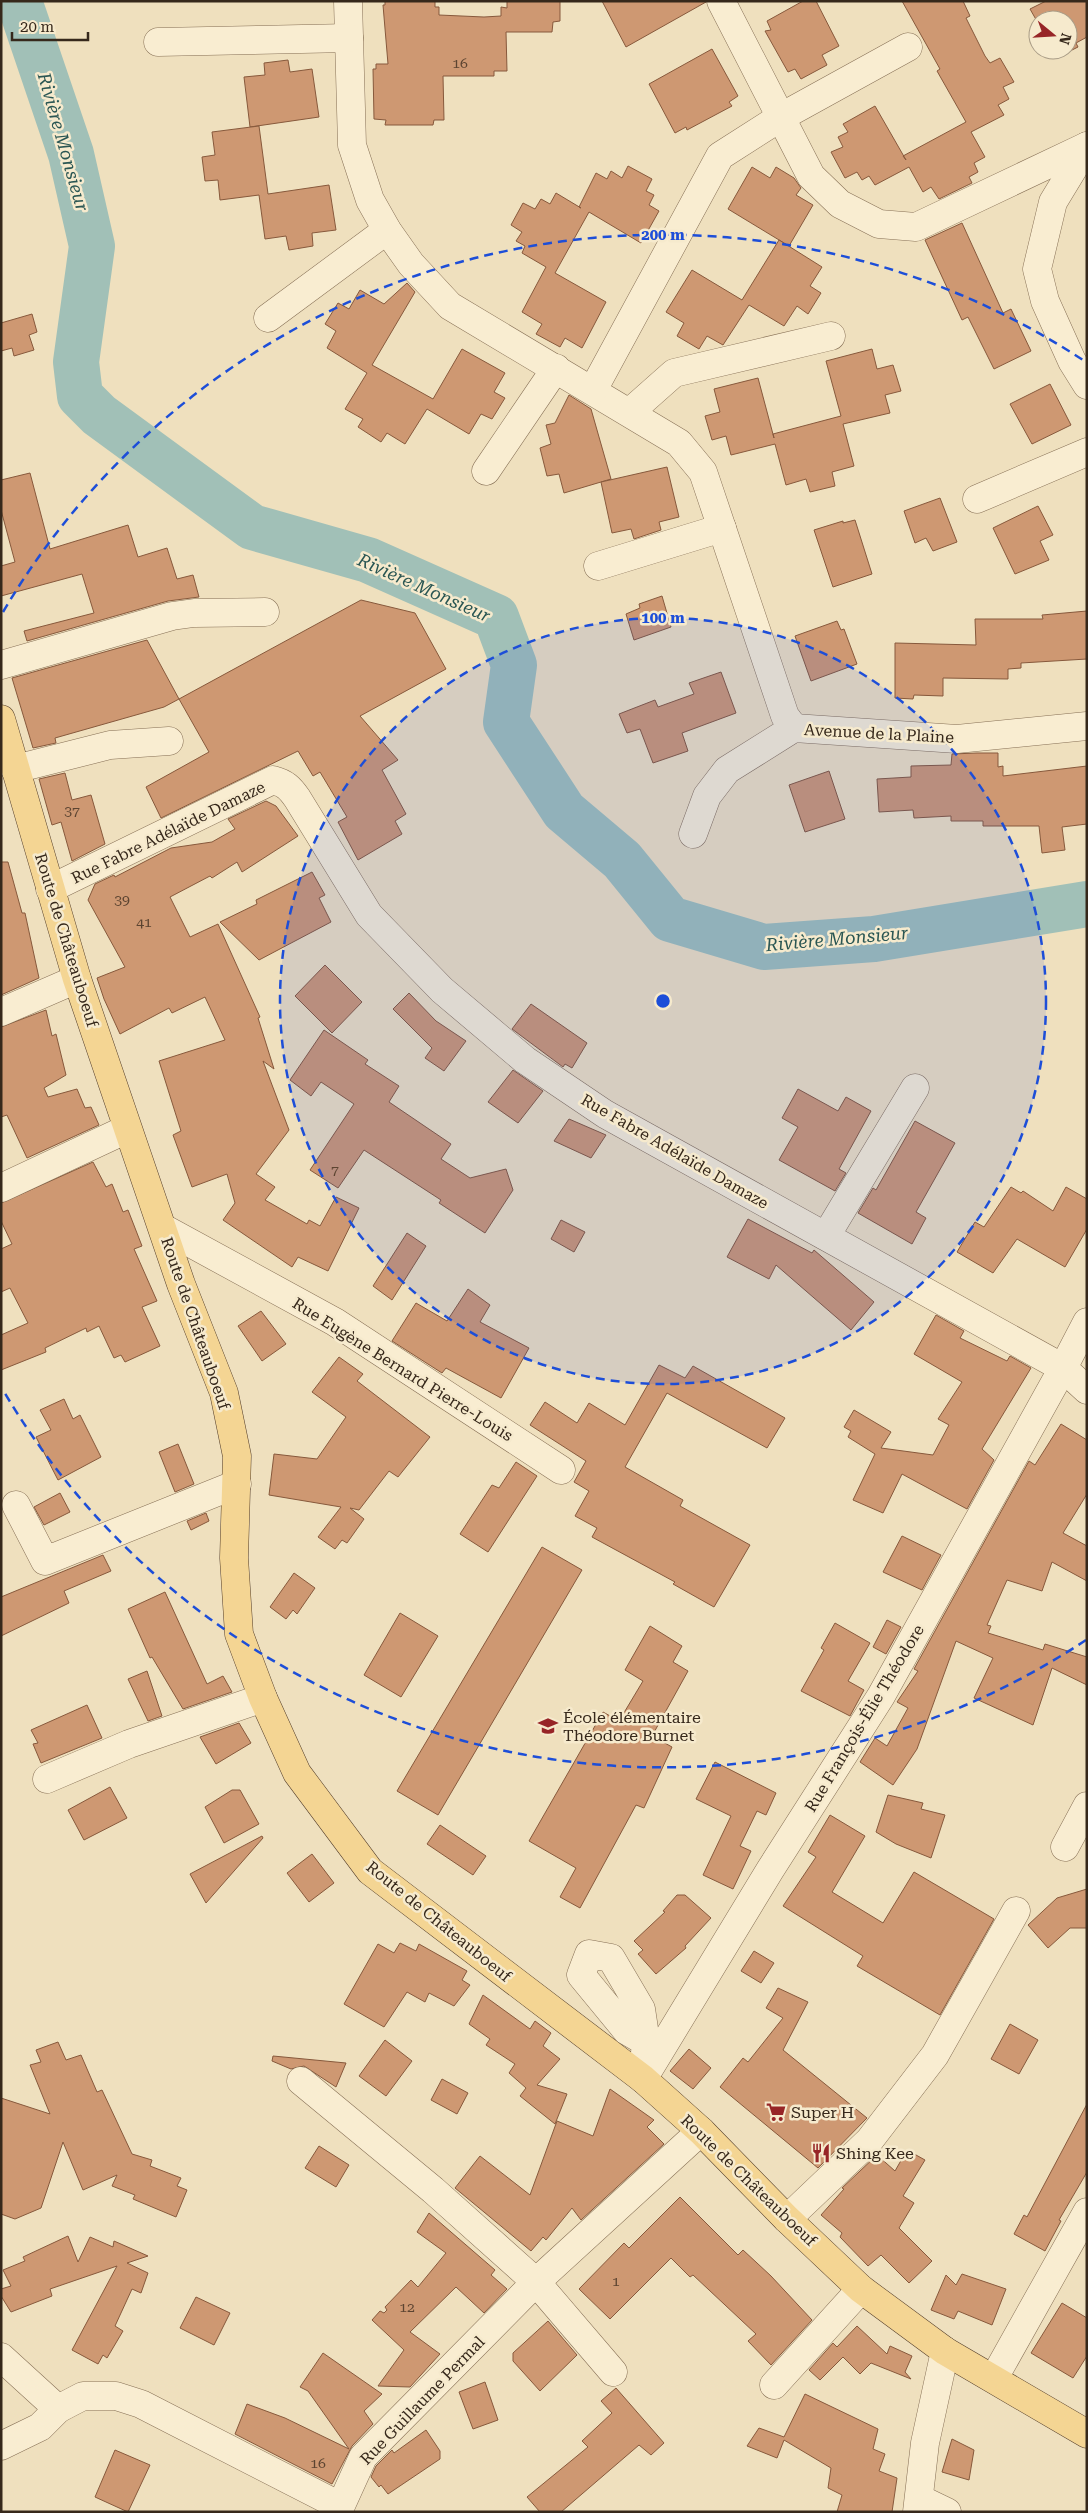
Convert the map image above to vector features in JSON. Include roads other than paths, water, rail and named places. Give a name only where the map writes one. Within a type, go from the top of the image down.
[{"type":"main road","name":"Route de Châteauboeuf","points":[[1,719],[50,889],[127,1129],[181,1284],[224,1393],[237,1456],[234,1558],[240,1634],[263,1698],[297,1773],[370,1871],[643,2079],[700,2131],[787,2219],[861,2289],[945,2350],[1087,2434]]},
{"type":"street","points":[[348,1],[352,145],[370,200],[387,230],[411,264],[450,306],[630,412],[679,443],[692,456],[703,472],[785,716],[794,728]]},
{"type":"street","points":[[721,1],[812,176],[840,204],[871,220],[888,225],[916,227],[1087,146]]},
{"type":"street","points":[[158,42],[349,38]]},
{"type":"street","points":[[593,390],[720,156],[781,117],[908,47]]},
{"type":"street","points":[[1087,146],[1053,202],[1037,269],[1045,301],[1072,361],[1087,385]]},
{"type":"street","points":[[268,318],[387,230]]},
{"type":"street","points":[[630,412],[674,373],[831,336]]},
{"type":"street","points":[[486,470],[556,368]]},
{"type":"street","points":[[977,499],[1087,452]]},
{"type":"street","points":[[598,566],[722,528]]},
{"type":"street","points":[[1,665],[172,616],[194,613],[265,612]]},
{"type":"street","name":"Avenue de la Plaine","points":[[693,834],[707,796],[728,770],[794,728],[957,739],[1087,726]]},
{"type":"street","points":[[15,769],[110,745],[169,740]]},
{"type":"street","name":"Rue Fabre Adélaïde Damaze","points":[[50,889],[273,780],[282,782],[290,788],[297,798],[369,915],[442,990],[525,1060],[605,1114],[1063,1368],[1087,1390]]},
{"type":"street","points":[[1,1012],[78,979]]},
{"type":"street","points":[[826,1236],[915,1088]]},
{"type":"street","points":[[1,1188],[127,1129]]},
{"type":"street","name":"Rue Eugène Bernard Pierre-Louis","points":[[163,1228],[335,1322],[561,1470]]},
{"type":"street","name":"Rue François-Élie Théodore","points":[[643,2079],[770,1870],[881,1696],[1087,1322]]},
{"type":"street","points":[[16,1505],[45,1561],[237,1484]]},
{"type":"street","points":[[47,1779],[129,1744],[263,1698]]},
{"type":"street","points":[[1065,1847],[1087,1806]]},
{"type":"street","points":[[787,2219],[869,2141],[934,2055],[1016,1911]]},
{"type":"street","points":[[643,2079],[646,2042]]},
{"type":"street","points":[[301,2081],[433,2190],[536,2282],[613,2372]]},
{"type":"street","name":"Rue Guillaume Permal","points":[[1,2446],[40,2427],[58,2409],[83,2396],[116,2396],[133,2401],[339,2509],[363,2457],[536,2282],[700,2131]]},
{"type":"street","points":[[994,2378],[1087,2212]]},
{"type":"street","points":[[774,2384],[861,2289]]},
{"type":"street","points":[[945,2350],[925,2443],[918,2505],[947,2512]]},
{"type":"street","points":[[1,2357],[58,2409]]},
{"type":"waterway","name":"Rivière Monsieur","points":[[19,1],[71,154],[92,246],[76,362],[80,396],[99,415],[252,527],[368,560],[496,617],[514,665],[506,722],[564,811],[622,860],[670,919],[764,947],[874,939],[1087,904]]},
{"type":"place","name":"École élémentaire Théodore Burnet","points":[[548,1726]]},
{"type":"place","name":"Super H","points":[[776,2112]]},
{"type":"place","name":"Shing Kee","points":[[821,2153]]}]
